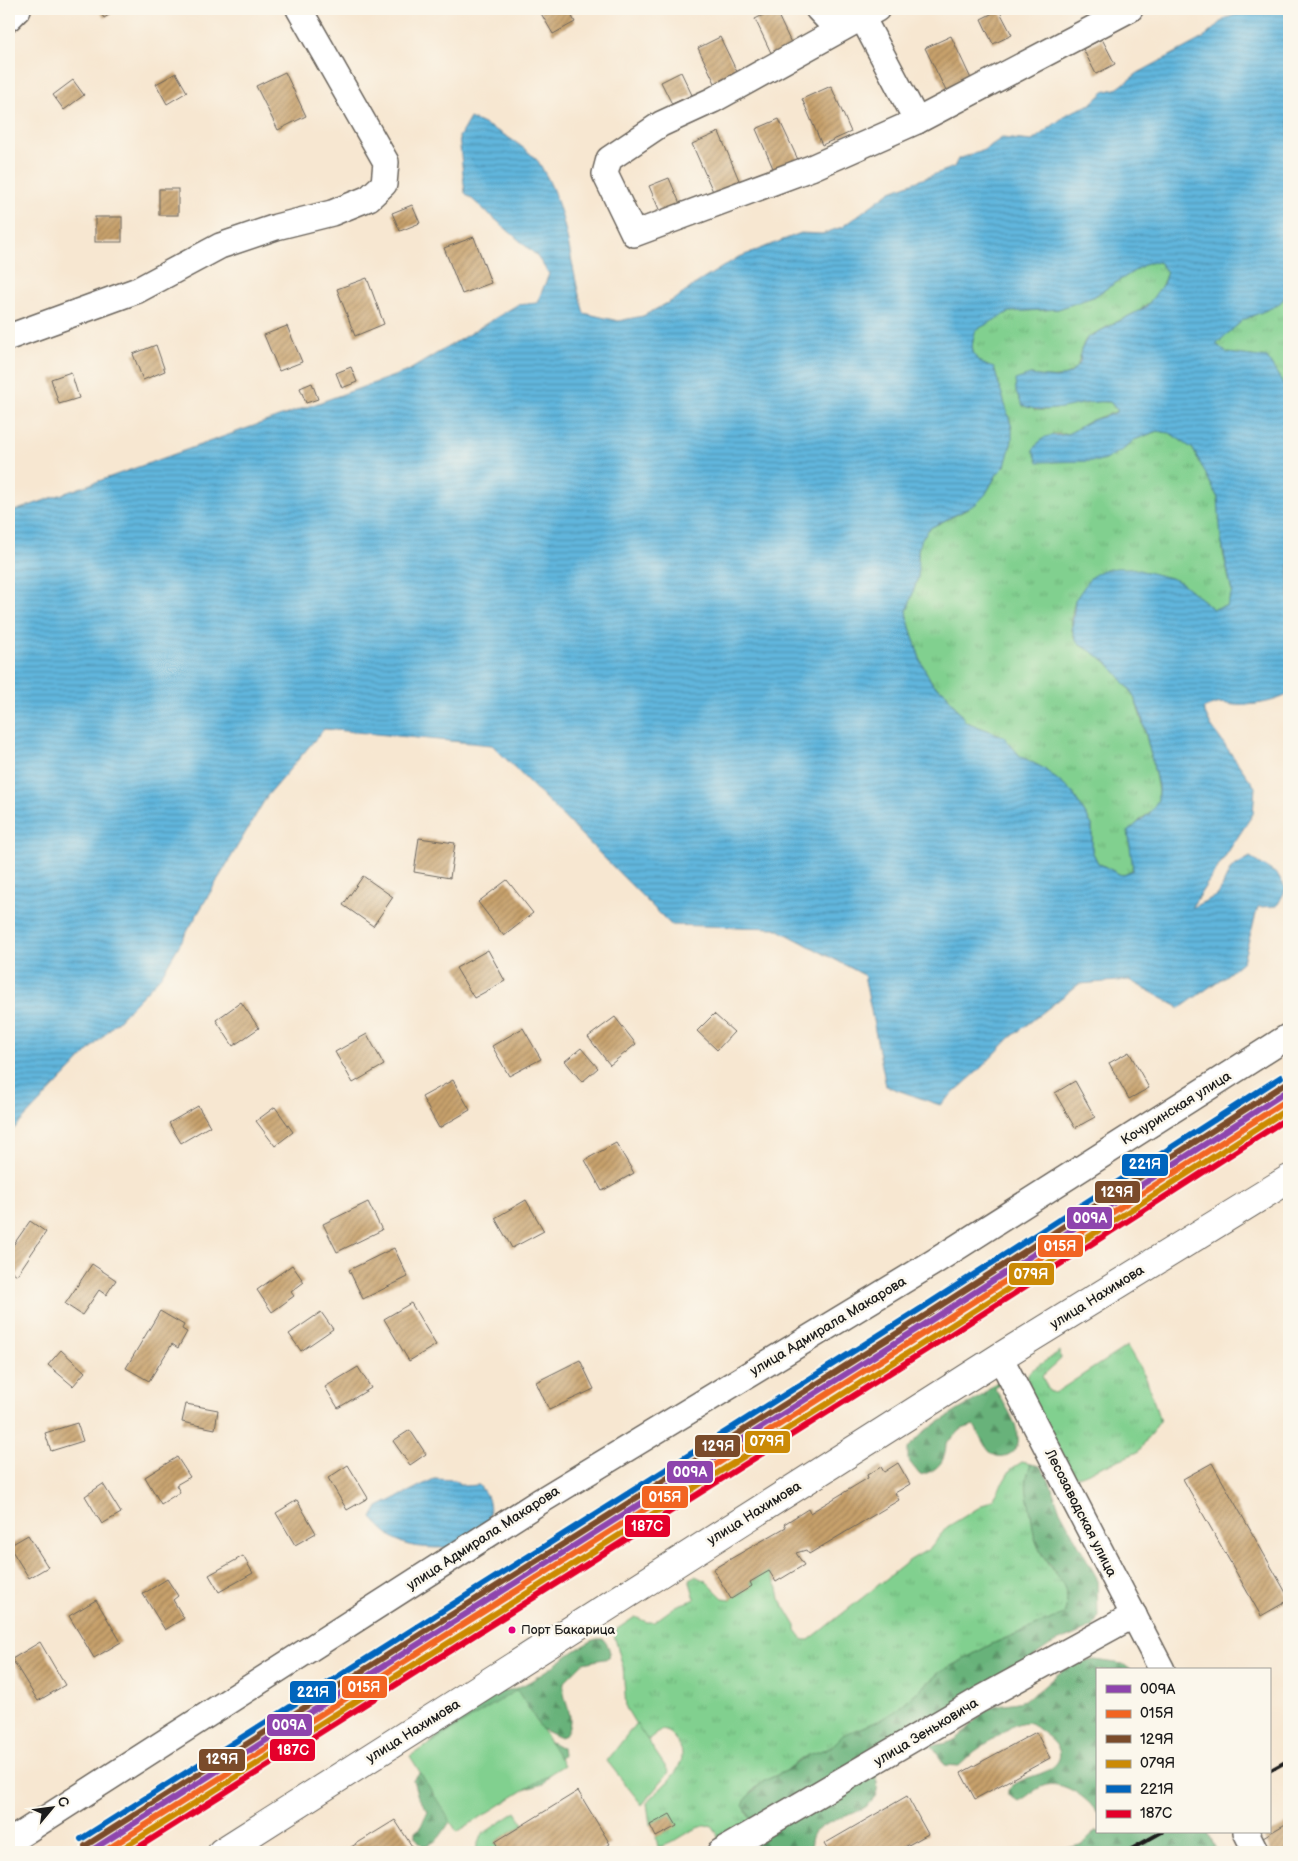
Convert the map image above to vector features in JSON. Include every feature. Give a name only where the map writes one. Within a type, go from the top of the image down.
[{"type":"main road","name":"улица Нахимова","points":[[222,1852],[1000,1357],[1289,1179]]},
{"type":"street","points":[[9,18],[18,9]]},
{"type":"street","points":[[9,337],[138,290],[220,246],[276,227],[332,213],[369,198],[384,184],[386,162],[299,9]]},
{"type":"street","points":[[818,9],[837,29]]},
{"type":"street","points":[[917,120],[870,13],[837,29],[714,100],[662,124],[609,158],[605,174],[634,234],[811,168],[917,120],[1130,9]]},
{"type":"street","name":"Кочуринская улица","points":[[962,1243],[1289,1036]]},
{"type":"street","name":"улица Адмирала Макарова","points":[[9,1842],[539,1502],[962,1243]]},
{"type":"street","name":"Лесозаводская улица","points":[[1000,1357],[1161,1668]]},
{"type":"street","name":"улица Зеньковича","points":[[720,1852],[979,1700],[1134,1616]]},
{"type":"street","points":[[1247,1834],[1256,1852]]},
{"type":"green space","points":[[1159,262],[1167,272],[1155,296],[1148,304],[1132,315],[1111,324],[1087,338],[1073,371],[1058,377],[1030,375],[1034,410],[1053,409],[1091,402],[1110,402],[1118,411],[1092,420],[1068,434],[1052,434],[1051,462],[1103,460],[1124,449],[1134,440],[1158,431],[1170,433],[1193,449],[1218,498],[1223,552],[1232,593],[1227,606],[1213,609],[1182,583],[1145,572],[1075,600],[1072,621],[1074,637],[1082,645],[1103,658],[1132,693],[1144,729],[1156,780],[1157,803],[1140,820],[1133,831],[1131,844],[1133,870],[1121,875],[1098,863],[1092,851],[1092,825],[1072,792],[1043,768],[1020,756],[1003,736],[966,722],[944,691],[933,685],[921,662],[909,624],[907,611],[918,577],[918,550],[922,538],[930,528],[964,511],[985,495],[997,474],[1005,466],[1012,428],[994,369],[981,363],[974,355],[972,344],[976,330],[1009,312],[1058,309],[1093,297],[1147,263]]},
{"type":"green space","points":[[1289,285],[1289,393],[1267,358],[1227,353],[1216,344],[1243,320],[1278,305],[1286,296]]},
{"type":"green space","points":[[1127,1346],[1147,1380],[1160,1421],[1138,1452],[1074,1478],[1025,1383],[1029,1372],[1060,1351],[1061,1359],[1042,1376],[1049,1391],[1055,1393]]},
{"type":"green space","points":[[1008,1372],[995,1389],[1017,1430],[1018,1442],[1013,1451],[1004,1456],[994,1455],[985,1446],[974,1425],[962,1429],[946,1443],[943,1460],[940,1464],[932,1471],[920,1475],[908,1460],[908,1449],[911,1445],[926,1430],[980,1397]]},
{"type":"green space","points":[[1022,1462],[1031,1464],[1027,1477],[1027,1488],[1037,1544],[1049,1567],[1063,1583],[1067,1591],[1068,1597],[1064,1614],[992,1644],[940,1672],[895,1711],[880,1720],[843,1735],[831,1747],[799,1760],[786,1771],[764,1781],[751,1792],[746,1812],[755,1826],[718,1843],[718,1836],[711,1825],[703,1826],[665,1846],[658,1847],[656,1837],[676,1825],[670,1814],[650,1825],[647,1803],[674,1775],[682,1759],[681,1751],[673,1736],[665,1731],[662,1730],[649,1740],[643,1736],[626,1708],[623,1667],[614,1635],[617,1629],[635,1617],[647,1622],[654,1622],[676,1606],[695,1599],[689,1579],[695,1576],[706,1581],[723,1598],[731,1599],[752,1586],[750,1582],[769,1571],[778,1588],[780,1599],[796,1626],[796,1631],[803,1640],[809,1640],[910,1560],[929,1549],[947,1527],[993,1499],[1011,1469]]},
{"type":"green space","points":[[1031,1464],[1040,1466],[1050,1482],[1060,1511],[1097,1578],[1098,1617],[1093,1627],[1050,1645],[875,1769],[878,1785],[875,1796],[869,1804],[860,1810],[826,1824],[816,1831],[812,1838],[810,1852],[736,1852],[755,1826],[743,1805],[746,1798],[764,1781],[786,1771],[806,1756],[831,1747],[843,1735],[880,1720],[895,1711],[940,1672],[992,1644],[1064,1614],[1067,1604],[1064,1586],[1042,1555],[1034,1532],[1026,1486]]},
{"type":"green space","points":[[597,1639],[603,1639],[606,1643],[610,1655],[609,1658],[583,1663],[564,1682],[570,1722],[564,1736],[558,1737],[539,1728],[545,1743],[551,1742],[562,1748],[563,1755],[543,1784],[530,1788],[523,1784],[473,1808],[451,1821],[434,1842],[423,1846],[415,1837],[415,1832],[420,1828],[428,1811],[418,1797],[413,1780],[421,1772],[429,1745],[448,1723],[500,1691],[524,1685],[574,1651]]},
{"type":"green space","points":[[1095,1660],[1123,1664],[1128,1668],[1096,1668],[1096,1812],[1087,1801],[1074,1791],[1058,1785],[1043,1786],[1019,1801],[1008,1795],[1008,1790],[1013,1785],[1046,1771],[1056,1764],[1059,1759],[1060,1753],[1055,1744],[1030,1723],[1020,1723],[1011,1727],[975,1751],[959,1766],[945,1765],[931,1745],[951,1742],[964,1733],[991,1707],[1024,1700],[1064,1670],[1082,1662]]},
{"type":"green space","points":[[517,1690],[564,1765],[457,1832],[410,1756]]},
{"type":"green space","points":[[636,1723],[669,1772],[642,1805],[607,1761]]},
{"type":"green space","points":[[516,1812],[524,1824],[495,1842],[501,1852],[475,1852],[481,1835]]},
{"type":"green space","points":[[1096,1831],[1096,1834],[1209,1834],[1217,1852],[1054,1852],[1083,1844]]},
{"type":"water","points":[[1254,9],[1289,9],[1289,285],[1286,296],[1278,305],[1243,320],[1216,344],[1227,353],[1267,358],[1289,393],[1289,694],[1279,699],[1251,705],[1221,703],[1203,709],[1211,726],[1255,787],[1253,814],[1191,908],[1218,895],[1231,868],[1250,857],[1278,875],[1286,889],[1277,906],[1258,907],[1243,961],[1180,1008],[1129,980],[1079,984],[1010,1038],[977,1072],[940,1105],[886,1086],[864,975],[775,928],[671,925],[492,745],[324,729],[267,796],[161,976],[9,1134],[9,513],[408,371],[517,305],[537,303],[549,274],[536,255],[465,193],[459,137],[470,118],[512,140],[538,162],[547,177],[560,210],[584,313],[618,321],[643,316],[677,298],[737,258],[801,233],[822,234],[842,227],[891,191],[954,167],[958,159],[982,151],[1002,138],[1032,141],[1069,113],[1091,104],[1104,92],[1118,88],[1138,73],[1203,38],[1226,18]],"holes":[[[1159,262],[1167,272],[1163,284],[1146,307],[1087,338],[1081,350],[1080,363],[1070,374],[1056,378],[1030,375],[1015,380],[1016,392],[1022,405],[1044,410],[1087,403],[1110,402],[1118,411],[1090,421],[1069,433],[1042,439],[1033,450],[1038,462],[1103,461],[1124,449],[1134,440],[1157,431],[1170,433],[1193,449],[1218,498],[1221,539],[1232,592],[1227,606],[1213,609],[1182,583],[1131,568],[1103,570],[1091,577],[1075,600],[1072,628],[1076,641],[1108,663],[1132,692],[1142,717],[1158,786],[1158,800],[1150,813],[1128,831],[1133,870],[1121,875],[1098,863],[1092,851],[1092,825],[1072,792],[1043,768],[1020,756],[1003,736],[966,722],[944,691],[933,685],[921,662],[909,624],[907,611],[918,577],[918,550],[922,538],[930,528],[976,504],[985,495],[997,474],[1005,466],[1012,441],[1012,428],[994,368],[987,366],[974,355],[972,344],[976,330],[1009,312],[1058,309],[1093,297],[1147,263]]]},
{"type":"water","points":[[434,1479],[455,1480],[464,1486],[479,1485],[486,1495],[490,1508],[487,1521],[480,1533],[470,1542],[451,1548],[410,1545],[392,1537],[372,1518],[378,1507]]},
{"type":"building","points":[[98,9],[119,9],[104,18]]},
{"type":"building","points":[[568,9],[575,22],[553,34],[539,10]]},
{"type":"building","points":[[775,9],[793,47],[773,57],[755,19]]},
{"type":"building","points":[[999,10],[1012,35],[993,44],[981,19]]},
{"type":"building","points":[[951,36],[972,81],[947,93],[925,48]]},
{"type":"building","points":[[720,37],[737,72],[715,83],[698,48]]},
{"type":"building","points":[[1102,39],[1115,64],[1096,74],[1083,49]]},
{"type":"building","points":[[285,72],[306,116],[278,130],[256,86]]},
{"type":"building","points":[[681,72],[692,95],[672,104],[661,82]]},
{"type":"building","points":[[176,73],[187,92],[167,104],[156,84]]},
{"type":"building","points":[[73,80],[84,95],[64,110],[53,95]]},
{"type":"building","points":[[831,86],[851,132],[822,145],[802,99]]},
{"type":"building","points":[[779,119],[800,164],[776,175],[756,129]]},
{"type":"building","points":[[719,132],[741,185],[715,196],[692,144]]},
{"type":"building","points":[[669,178],[681,206],[661,214],[649,186]]},
{"type":"building","points":[[159,189],[178,189],[178,215],[159,215]]},
{"type":"building","points":[[412,205],[420,223],[400,231],[392,213]]},
{"type":"building","points":[[95,217],[122,217],[122,242],[95,242]]},
{"type":"building","points":[[474,237],[491,283],[462,294],[444,248]]},
{"type":"building","points":[[367,278],[384,324],[355,336],[337,289]]},
{"type":"building","points":[[287,326],[302,362],[279,371],[264,335]]},
{"type":"building","points":[[156,345],[165,371],[143,380],[133,354]]},
{"type":"building","points":[[351,367],[357,382],[342,388],[336,373]]},
{"type":"building","points":[[71,372],[79,398],[59,404],[51,379]]},
{"type":"building","points":[[312,383],[318,399],[306,403],[300,388]]},
{"type":"building","points":[[419,838],[455,843],[450,878],[414,872]]},
{"type":"building","points":[[363,876],[393,897],[373,926],[343,905]]},
{"type":"building","points":[[507,880],[533,913],[504,936],[478,902]]},
{"type":"building","points":[[488,950],[505,981],[474,998],[456,968]]},
{"type":"building","points":[[241,1002],[259,1028],[233,1046],[216,1020]]},
{"type":"building","points":[[714,1014],[734,1032],[717,1050],[697,1031]]},
{"type":"building","points":[[615,1017],[636,1044],[610,1065],[588,1037]]},
{"type":"building","points":[[523,1028],[541,1059],[509,1076],[492,1046]]},
{"type":"building","points":[[367,1034],[384,1065],[353,1083],[335,1052]]},
{"type":"building","points":[[581,1048],[598,1068],[582,1082],[565,1061]]},
{"type":"building","points":[[1129,1052],[1149,1088],[1129,1099],[1109,1063]]},
{"type":"building","points":[[453,1080],[470,1110],[439,1128],[422,1097]]},
{"type":"building","points":[[1075,1081],[1095,1117],[1075,1128],[1055,1093]]},
{"type":"building","points":[[198,1106],[210,1126],[181,1143],[169,1123]]},
{"type":"building","points":[[275,1107],[293,1132],[275,1146],[256,1121]]},
{"type":"building","points":[[616,1143],[634,1173],[602,1191],[585,1160]]},
{"type":"building","points":[[526,1200],[544,1231],[512,1248],[495,1218]]},
{"type":"building","points":[[368,1202],[382,1230],[337,1252],[323,1224]]},
{"type":"building","points":[[30,1221],[46,1232],[17,1275],[9,1269],[9,1251]]},
{"type":"building","points":[[394,1248],[408,1277],[363,1299],[349,1270]]},
{"type":"building","points":[[92,1264],[116,1280],[106,1295],[99,1290],[82,1315],[65,1304]]},
{"type":"building","points":[[292,1265],[304,1282],[291,1292],[294,1296],[272,1312],[257,1290]]},
{"type":"building","points":[[411,1303],[436,1345],[409,1361],[384,1319]]},
{"type":"building","points":[[160,1311],[184,1325],[182,1329],[187,1332],[178,1348],[172,1344],[149,1381],[126,1368]]},
{"type":"building","points":[[321,1312],[333,1329],[301,1351],[289,1334]]},
{"type":"building","points":[[61,1350],[85,1372],[73,1386],[48,1365]]},
{"type":"building","points":[[580,1360],[594,1389],[549,1410],[536,1382]]},
{"type":"building","points":[[358,1367],[371,1388],[338,1408],[325,1387]]},
{"type":"building","points":[[186,1404],[218,1410],[215,1429],[182,1422]]},
{"type":"building","points":[[77,1423],[83,1441],[51,1451],[45,1433]]},
{"type":"building","points":[[410,1430],[426,1454],[410,1465],[393,1441]]},
{"type":"building","points":[[177,1457],[190,1477],[176,1485],[180,1492],[161,1504],[145,1477]]},
{"type":"building","points":[[898,1463],[910,1484],[895,1493],[899,1500],[809,1554],[806,1550],[796,1553],[804,1565],[776,1582],[769,1571],[750,1582],[752,1586],[731,1599],[713,1569],[786,1527],[784,1524],[808,1509],[810,1513],[868,1478],[867,1475],[881,1467],[884,1472]]},
{"type":"building","points":[[1212,1463],[1289,1598],[1289,1600],[1261,1616],[1183,1479]]},
{"type":"building","points":[[348,1465],[368,1498],[347,1510],[328,1478]]},
{"type":"building","points":[[103,1484],[121,1513],[102,1524],[85,1496]]},
{"type":"building","points":[[297,1500],[316,1533],[295,1545],[276,1513]]},
{"type":"building","points":[[28,1535],[48,1567],[29,1578],[9,1546]]},
{"type":"building","points":[[243,1556],[253,1573],[219,1592],[209,1575]]},
{"type":"building","points":[[167,1579],[178,1596],[173,1600],[184,1618],[165,1630],[143,1594]]},
{"type":"building","points":[[96,1600],[121,1642],[94,1658],[69,1616]]},
{"type":"building","points":[[40,1642],[65,1685],[38,1701],[12,1659]]},
{"type":"building","points":[[1036,1732],[1050,1758],[975,1799],[961,1773]]},
{"type":"building","points":[[578,1791],[610,1844],[597,1852],[501,1852],[495,1842]]},
{"type":"building","points":[[907,1796],[928,1834],[896,1852],[829,1852],[824,1844]]},
{"type":"building","points":[[670,1814],[677,1826],[656,1837],[650,1825]]},
{"type":"building","points":[[395,1820],[415,1851],[343,1852]]},
{"type":"building","points":[[1289,1822],[1289,1852],[1272,1852],[1263,1837]]},
{"type":"railway","points":[[1270,1770],[1289,1760]]},
{"type":"railway","points":[[1126,1852],[1158,1834]]},
{"type":"transit line","name":"221Я","points":[[81,1839],[925,1306],[1281,1077]]},
{"type":"transit line","name":"129Я","points":[[85,1846],[929,1313],[1285,1084]]},
{"type":"transit line","name":"009А","points":[[89,1852],[933,1319],[1289,1090]]},
{"type":"transit line","name":"015Я","points":[[103,1852],[937,1325],[1289,1099]]},
{"type":"transit line","name":"079Я","points":[[117,1852],[941,1332],[1289,1108]]},
{"type":"transit line","name":"187С","points":[[131,1852],[945,1338],[1289,1117]]},
{"type":"place","name":"Порт Бакарица","points":[[512,1630]]}]
